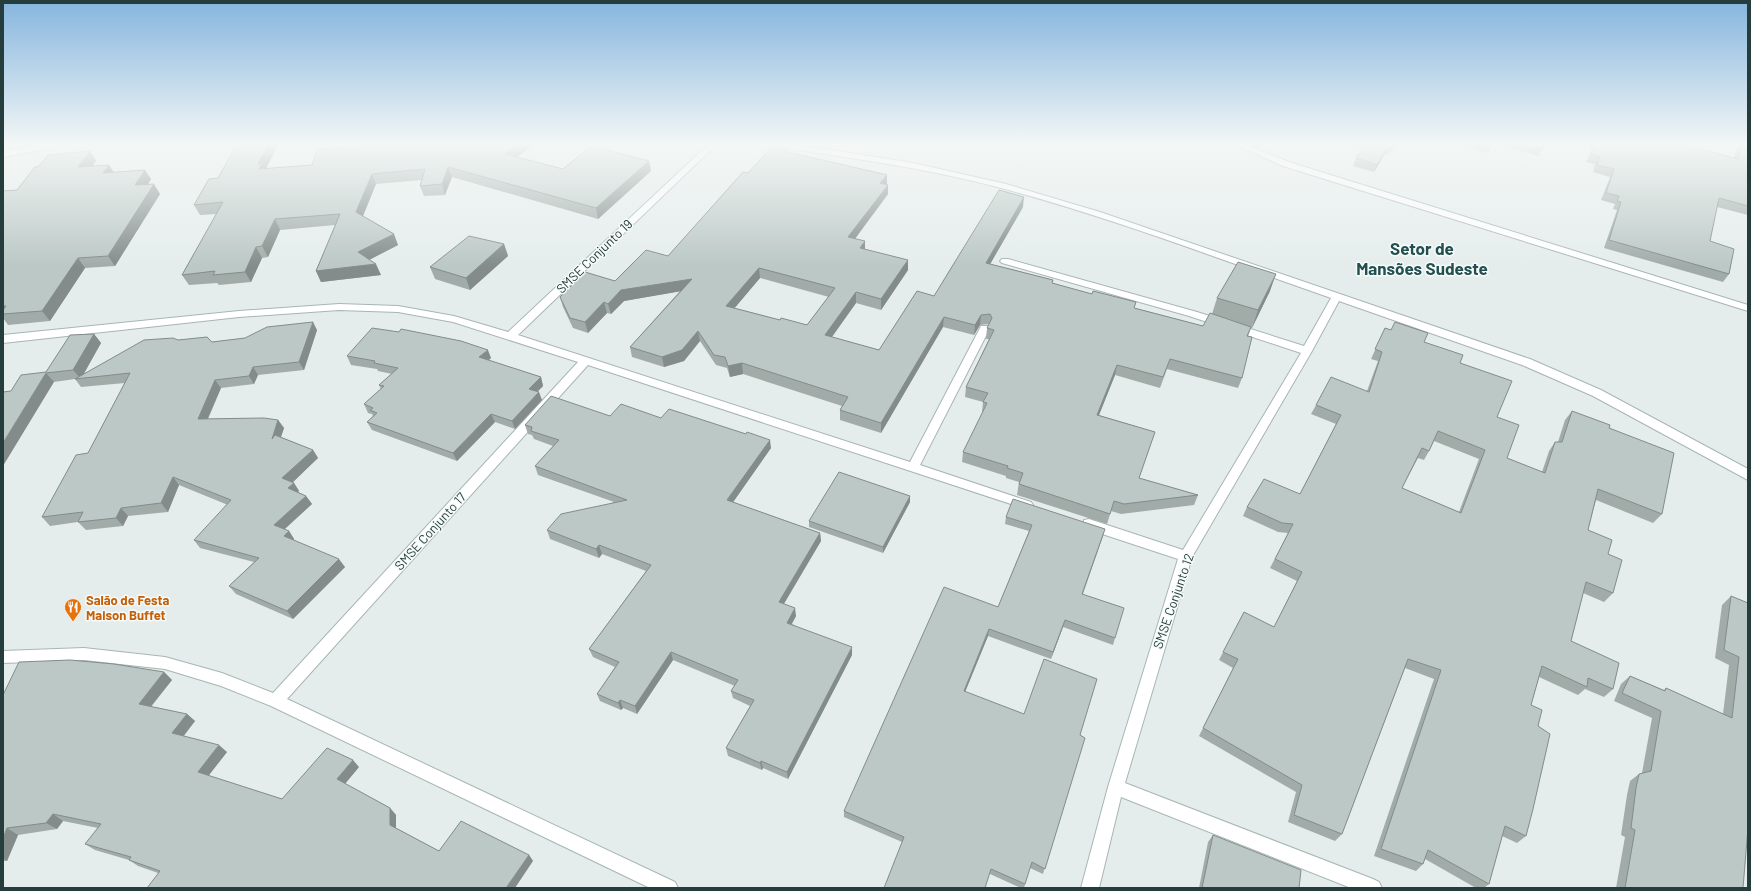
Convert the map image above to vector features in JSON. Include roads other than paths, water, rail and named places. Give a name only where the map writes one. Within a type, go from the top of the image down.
[{"type":"street","name":"SMSE Conjunto 19","points":[[510,336],[670,185]]},
{"type":"street","points":[[996,185],[1097,214],[1526,362],[1598,393],[1748,475]]},
{"type":"street","points":[[1352,185],[1748,308]]},
{"type":"street","points":[[1005,261],[1193,314],[1307,351]]},
{"type":"street","name":"SMSE Conjunto 12","points":[[1090,888],[1116,787],[1186,556],[1307,351],[1337,296]]},
{"type":"street","points":[[3,339],[239,314],[339,307],[398,310],[454,320],[510,336],[585,362],[1035,507]]},
{"type":"street","points":[[913,468],[985,328]]},
{"type":"street","name":"SMSE Conjunto 17","points":[[276,701],[585,362]]},
{"type":"street","points":[[1080,522],[1186,556]]},
{"type":"street","points":[[3,657],[84,654],[165,664],[222,680],[276,701],[669,888]]},
{"type":"street","points":[[1116,787],[1373,888]]},
{"type":"place","name":"Salão de Festa Maison Buffet","points":[[73,622]]},
{"type":"district","name":"Setor de Mansões Sudeste","points":[[1422,258]]}]
